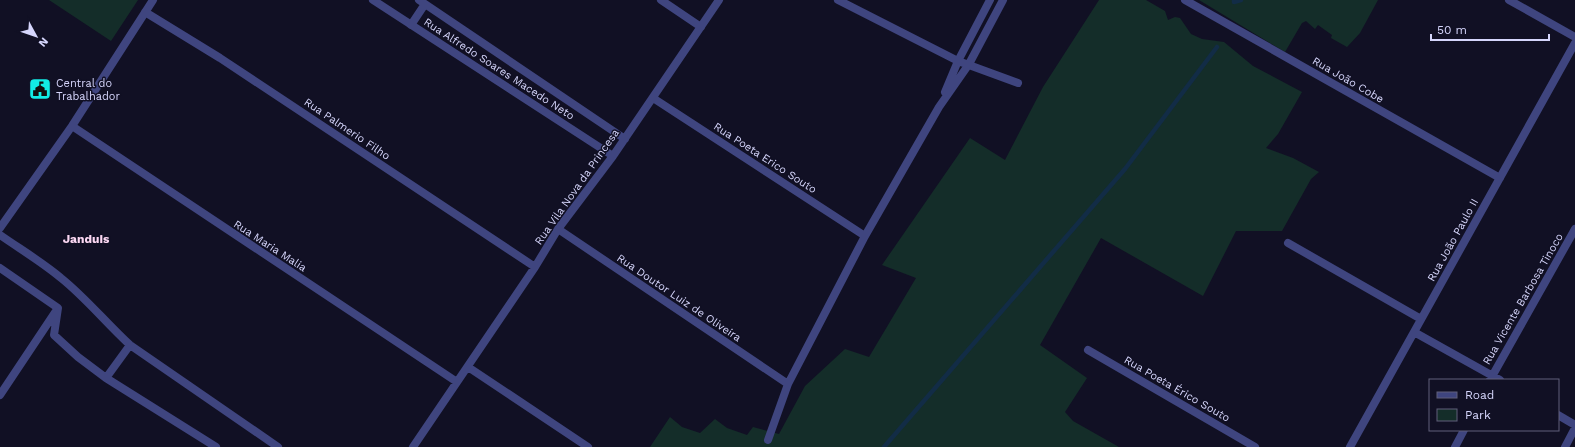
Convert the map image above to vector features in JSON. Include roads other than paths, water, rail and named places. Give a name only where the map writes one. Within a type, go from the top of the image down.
[{"type":"street","points":[[0,228],[72,126],[153,0]]},
{"type":"street","name":"Rua Alfredo Soares Macedo Neto","points":[[373,0],[613,156]]},
{"type":"street","points":[[661,0],[701,26]]},
{"type":"street","name":"Rua Vila Nova da Princesa","points":[[413,447],[536,267],[558,229],[625,139],[719,0]]},
{"type":"street","points":[[838,0],[958,60],[1018,83]]},
{"type":"street","points":[[939,107],[958,60],[990,0]]},
{"type":"street","points":[[768,440],[788,384],[865,236],[939,107],[969,64],[1003,0]]},
{"type":"street","name":"Rua João Cobe","points":[[1185,0],[1500,178]]},
{"type":"street","points":[[1509,0],[1575,36]]},
{"type":"street","points":[[411,25],[422,2]]},
{"type":"street","name":"Rua Alfredo Soares Macedo Neto","points":[[422,2],[625,139]]},
{"type":"street","name":"Rua Palmerio Filho","points":[[145,12],[220,58],[536,267]]},
{"type":"street","name":"Rua João Paulo II","points":[[1350,447],[1575,43]]},
{"type":"street","name":"Rua Poeta Erico Souto","points":[[653,98],[865,236]]},
{"type":"street","name":"Rua Maria Malia","points":[[72,126],[457,382]]},
{"type":"street","name":"Rua Doutor Luiz de Oliveira","points":[[558,229],[788,384]]},
{"type":"street","name":"Rua Vicente Barbosa Tinoco","points":[[1491,378],[1575,229]]},
{"type":"street","points":[[0,235],[61,278],[92,305],[108,325],[130,345],[278,447]]},
{"type":"street","points":[[1288,243],[1421,319]]},
{"type":"street","points":[[0,268],[58,308]]},
{"type":"street","points":[[58,308],[54,335],[78,357],[106,378],[216,447]]},
{"type":"street","points":[[0,395],[58,308]]},
{"type":"street","points":[[1414,332],[1491,378]]},
{"type":"street","points":[[106,378],[130,345]]},
{"type":"street","name":"Rua Poeta Érico Souto","points":[[1088,350],[1255,447]]},
{"type":"street","points":[[468,367],[588,447]]},
{"type":"street","points":[[1559,416],[1574,430],[1565,447]]},
{"type":"street","points":[[1455,447],[1463,431]]},
{"type":"waterway","points":[[1234,0],[1234,2],[1241,0]]},
{"type":"waterway","points":[[884,447],[1125,169],[1217,47]]},
{"type":"place","name":"Central do Trabalhador","points":[[40,89]]},
{"type":"district","name":"Janduis","points":[[86,239]]}]
